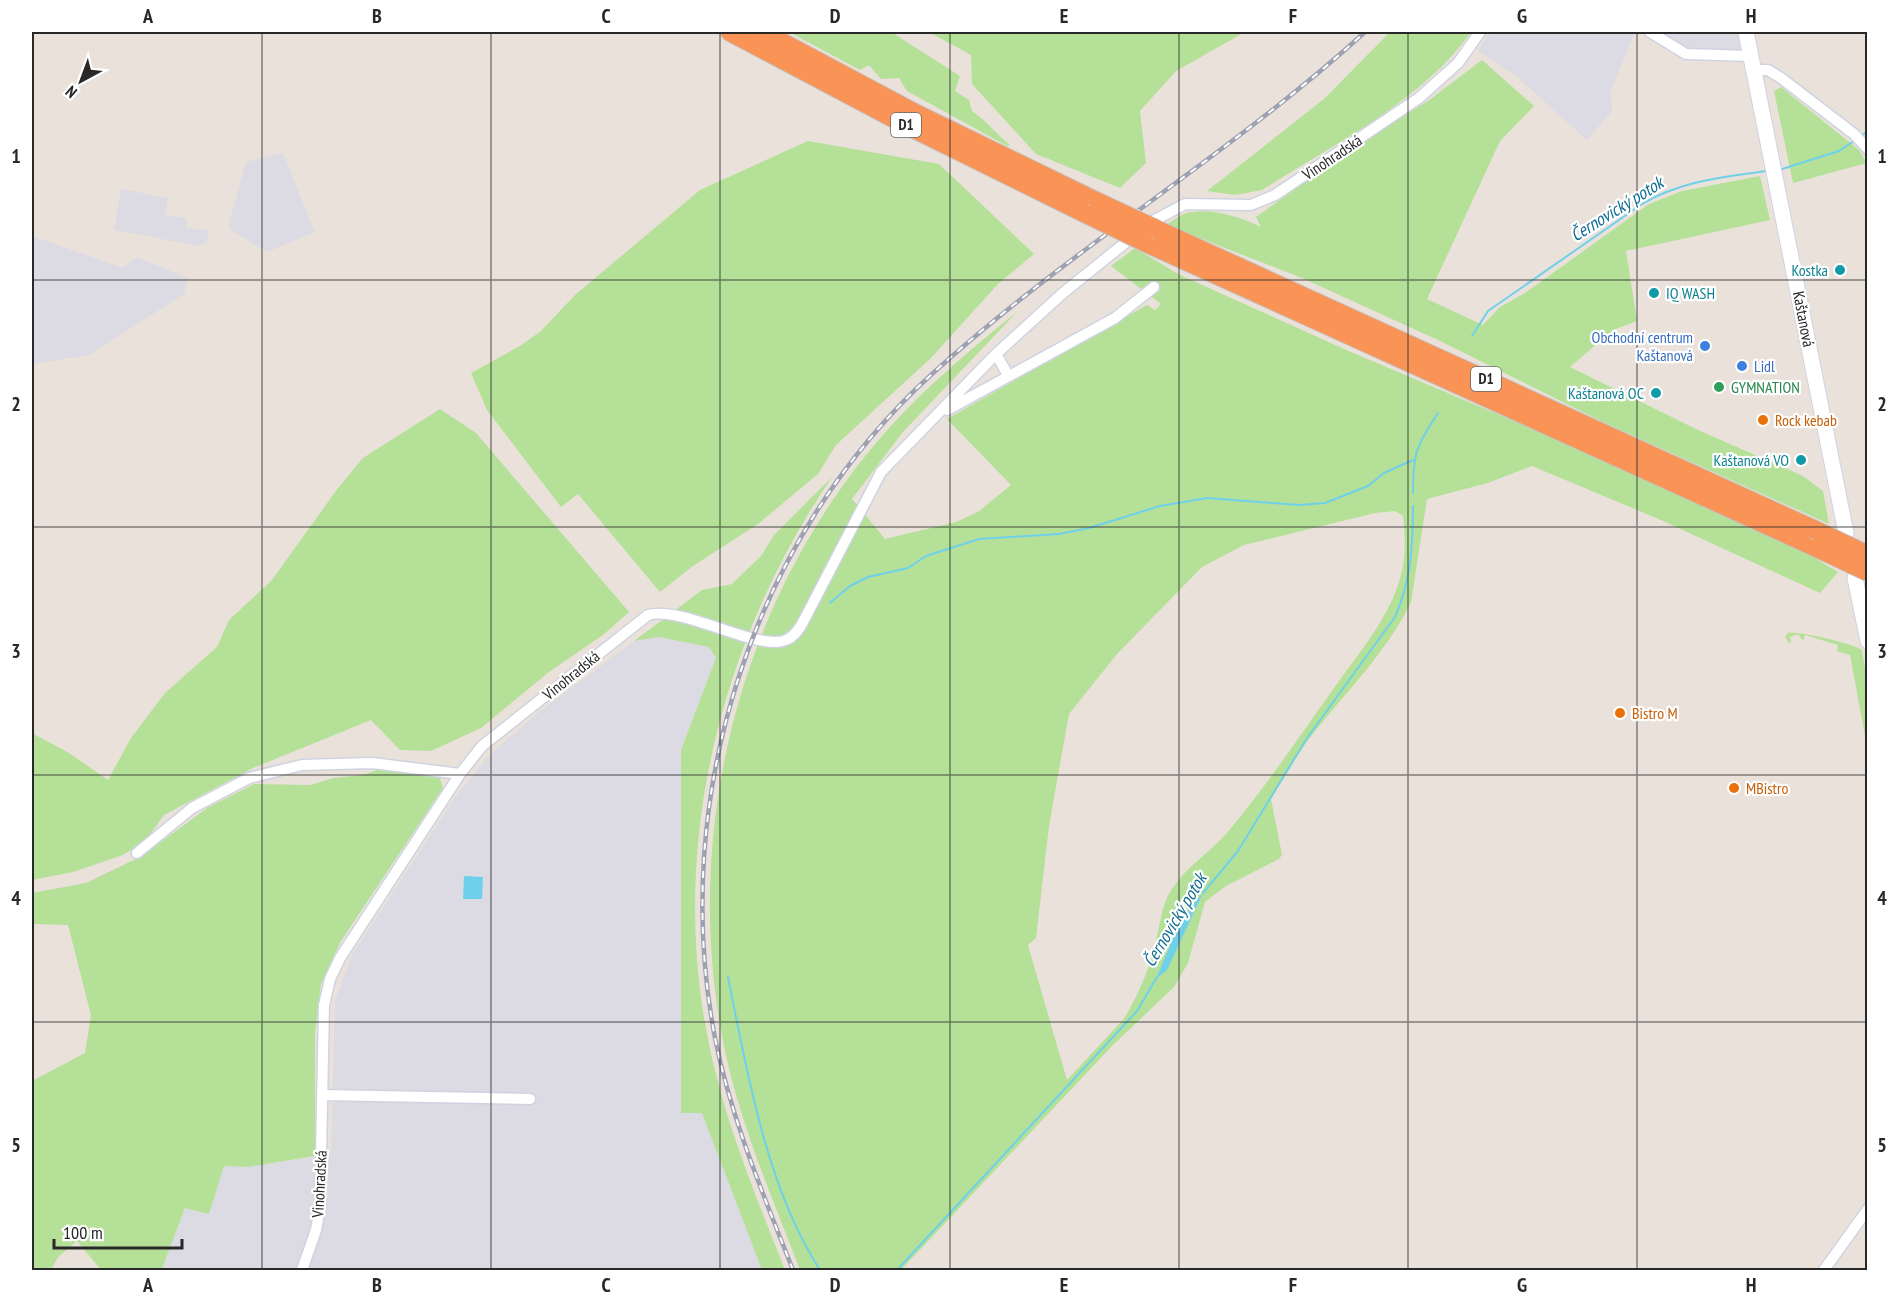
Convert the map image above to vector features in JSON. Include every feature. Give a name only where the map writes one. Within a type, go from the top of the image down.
[{"type":"highway","name":"D1","points":[[730,32],[906,125],[1091,208],[1152,230],[1868,555]]},
{"type":"highway","name":"D1","points":[[763,32],[1091,208]]},
{"type":"highway","name":"D1","points":[[1152,230],[1817,548],[1861,575]]},
{"type":"main road","name":"Kaštanová","points":[[1746,32],[1846,533]]},
{"type":"main road","points":[[1861,575],[1868,641]]},
{"type":"street","name":"Vinohradská","points":[[1152,230],[1185,204],[1240,206],[1268,199],[1419,98],[1450,71],[1480,32]]},
{"type":"street","points":[[1650,32],[1686,54],[1753,63],[1776,74],[1854,134],[1865,146]]},
{"type":"street","name":"Vinohradská","points":[[302,1270],[316,1230],[320,1208],[324,1005],[330,980],[340,958],[459,774],[482,746],[648,615],[669,615],[764,641],[780,642],[790,638],[802,624],[871,487],[881,472],[996,354],[1063,293],[1125,243]]},
{"type":"street","name":"Vinohradská","points":[[933,418],[1114,318],[1154,287]]},
{"type":"street","points":[[996,354],[1008,375]]},
{"type":"street","points":[[137,853],[192,808],[249,778],[302,765],[372,763],[459,774]]},
{"type":"street","points":[[322,1095],[530,1098]]},
{"type":"street","points":[[1824,1270],[1868,1209]]},
{"type":"shaded area","points":[[1490,32],[1635,32],[1610,93],[1612,111],[1587,140],[1515,75],[1478,51]]},
{"type":"shaded area","points":[[1657,32],[1738,32],[1741,47],[1736,50],[1686,49]]},
{"type":"shaded area","points":[[283,153],[315,232],[267,252],[228,228],[246,162]]},
{"type":"shaded area","points":[[121,189],[168,198],[165,214],[187,219],[186,227],[209,231],[207,241],[199,246],[114,230]]},
{"type":"shaded area","points":[[32,236],[123,268],[137,257],[188,278],[184,294],[89,355],[32,364]]},
{"type":"shaded area","points":[[659,637],[709,647],[716,658],[681,750],[681,1113],[702,1113],[762,1270],[162,1269],[185,1208],[209,1213],[224,1166],[248,1167],[331,1154],[335,1000],[352,955],[456,796],[490,754],[539,712],[634,641]]},
{"type":"green space","points":[[789,32],[891,32],[960,76],[955,91],[969,100],[972,111],[1010,145],[1007,146],[907,91],[899,78],[881,79],[869,65],[860,70]]},
{"type":"green space","points":[[929,32],[1245,32],[1176,71],[1140,111],[1146,163],[1120,188],[1036,154],[972,84],[971,55]]},
{"type":"green space","points":[[1390,32],[1471,32],[1452,56],[1429,79],[1403,100],[1262,190],[1235,195],[1207,191],[1324,99]]},
{"type":"green space","points":[[1482,60],[1534,106],[1500,141],[1427,299],[1483,325],[1500,307],[1525,293],[1649,204],[1682,191],[1760,176],[1770,220],[1626,251],[1637,321],[1613,330],[1570,367],[1698,430],[1803,476],[1823,491],[1829,524],[1607,424],[1438,340],[1302,278],[1166,225],[1184,214],[1205,211],[1235,217],[1261,227],[1256,217],[1355,146],[1428,101]]},
{"type":"green space","points":[[1781,87],[1859,150],[1867,163],[1793,183],[1774,91]]},
{"type":"green space","points":[[808,141],[939,164],[1034,254],[998,284],[931,358],[836,445],[818,474],[758,524],[693,566],[660,592],[578,494],[561,507],[487,410],[471,373],[520,346],[541,331],[575,295],[700,190]]},
{"type":"green space","points":[[1135,248],[1178,274],[1344,349],[1584,451],[1819,558],[1818,560],[1838,572],[1820,593],[1661,520],[1532,466],[1488,483],[1427,499],[1411,602],[1381,651],[1307,742],[1271,799],[1282,855],[1279,859],[1226,886],[1205,902],[1188,963],[1174,987],[1112,1046],[901,1270],[800,1270],[736,1096],[722,1036],[712,955],[711,873],[719,792],[736,712],[761,635],[796,562],[838,492],[889,428],[951,367],[1017,312],[902,433],[852,499],[885,539],[956,522],[978,512],[1011,485],[947,419],[1147,305],[1155,310],[1161,304],[1111,266]],"holes":[[[1395,511],[1403,516],[1404,561],[1397,588],[1385,614],[1254,799],[1226,834],[1184,874],[1172,889],[1163,909],[1155,945],[1138,993],[1123,1020],[1067,1080],[1028,945],[1036,938],[1049,826],[1069,714],[1117,654],[1202,567],[1244,545],[1375,513]],[[1202,895],[1167,969],[1157,978],[1182,917]]]},
{"type":"green space","points":[[440,409],[476,433],[629,612],[603,635],[549,672],[481,728],[431,751],[400,750],[371,720],[253,768],[164,815],[146,840],[123,855],[73,872],[32,880],[32,733],[69,753],[108,780],[131,738],[165,693],[217,647],[229,620],[272,580],[338,488],[363,458]]},
{"type":"green space","points":[[832,477],[790,545],[756,617],[728,691],[709,768],[698,846],[695,924],[702,1004],[718,1082],[740,1154],[785,1270],[762,1270],[702,1113],[681,1113],[681,750],[716,658],[709,647],[659,637],[634,641],[702,590],[732,584],[761,556],[774,535]]},
{"type":"green space","points":[[1788,633],[1803,634],[1825,638],[1862,650],[1867,680],[1867,747],[1850,655],[1837,651],[1838,645],[1805,635],[1803,641],[1798,634],[1790,637],[1791,643],[1788,642],[1785,637]]},
{"type":"green space","points":[[380,769],[439,776],[443,788],[341,941],[321,984],[315,1033],[315,1156],[248,1167],[224,1166],[209,1214],[185,1208],[162,1269],[166,1270],[101,1270],[77,1241],[58,1257],[51,1270],[32,1270],[32,1081],[85,1053],[91,1015],[68,925],[32,924],[32,893],[86,883],[142,856],[207,808],[254,784],[311,785],[333,778],[363,775]]},
{"type":"water","points":[[464,876],[483,877],[482,899],[463,899]]},
{"type":"water","points":[[1203,893],[1167,970],[1156,979],[1182,917]]},
{"type":"waterway","name":"Černovický potok","points":[[1861,136],[1868,131]]},
{"type":"waterway","name":"Černovický potok","points":[[1779,170],[1839,151],[1854,141]]},
{"type":"waterway","name":"Černovický potok","points":[[1472,336],[1488,311],[1642,204],[1687,185],[1767,171]]},
{"type":"waterway","name":"Černovický potok","points":[[1413,493],[1417,450],[1438,413]]},
{"type":"waterway","points":[[830,603],[850,586],[868,577],[908,568],[926,556],[979,539],[1059,534],[1089,528],[1160,506],[1207,498],[1299,505],[1325,503],[1368,486],[1384,473],[1413,460]]},
{"type":"waterway","name":"Černovický potok","points":[[1203,893],[1238,851],[1307,738],[1395,617],[1408,577],[1413,506]]},
{"type":"waterway","points":[[728,977],[761,1129],[786,1203],[820,1270]]},
{"type":"waterway","name":"Černovický potok","points":[[897,1270],[1137,1011],[1157,977]]},
{"type":"railway","points":[[793,1270],[749,1156],[730,1097],[715,1038],[704,948],[704,857],[716,767],[738,678],[772,593],[815,513],[869,440],[932,374],[1038,286],[1259,120],[1365,32]]},
{"type":"place","name":"Kostka","points":[[1840,270]]},
{"type":"place","name":"IQ WASH","points":[[1654,293]]},
{"type":"place","name":"Obchodní centrum Kaštanová","points":[[1705,346]]},
{"type":"place","name":"Lidl","points":[[1742,366]]},
{"type":"place","name":"GYMNATION","points":[[1719,387]]},
{"type":"place","name":"Kaštanová OC","points":[[1656,393]]},
{"type":"place","name":"Rock kebab","points":[[1763,420]]},
{"type":"place","name":"Kaštanová VO","points":[[1801,460]]},
{"type":"place","name":"Bistro M","points":[[1620,713]]},
{"type":"place","name":"MBistro","points":[[1734,788]]}]
